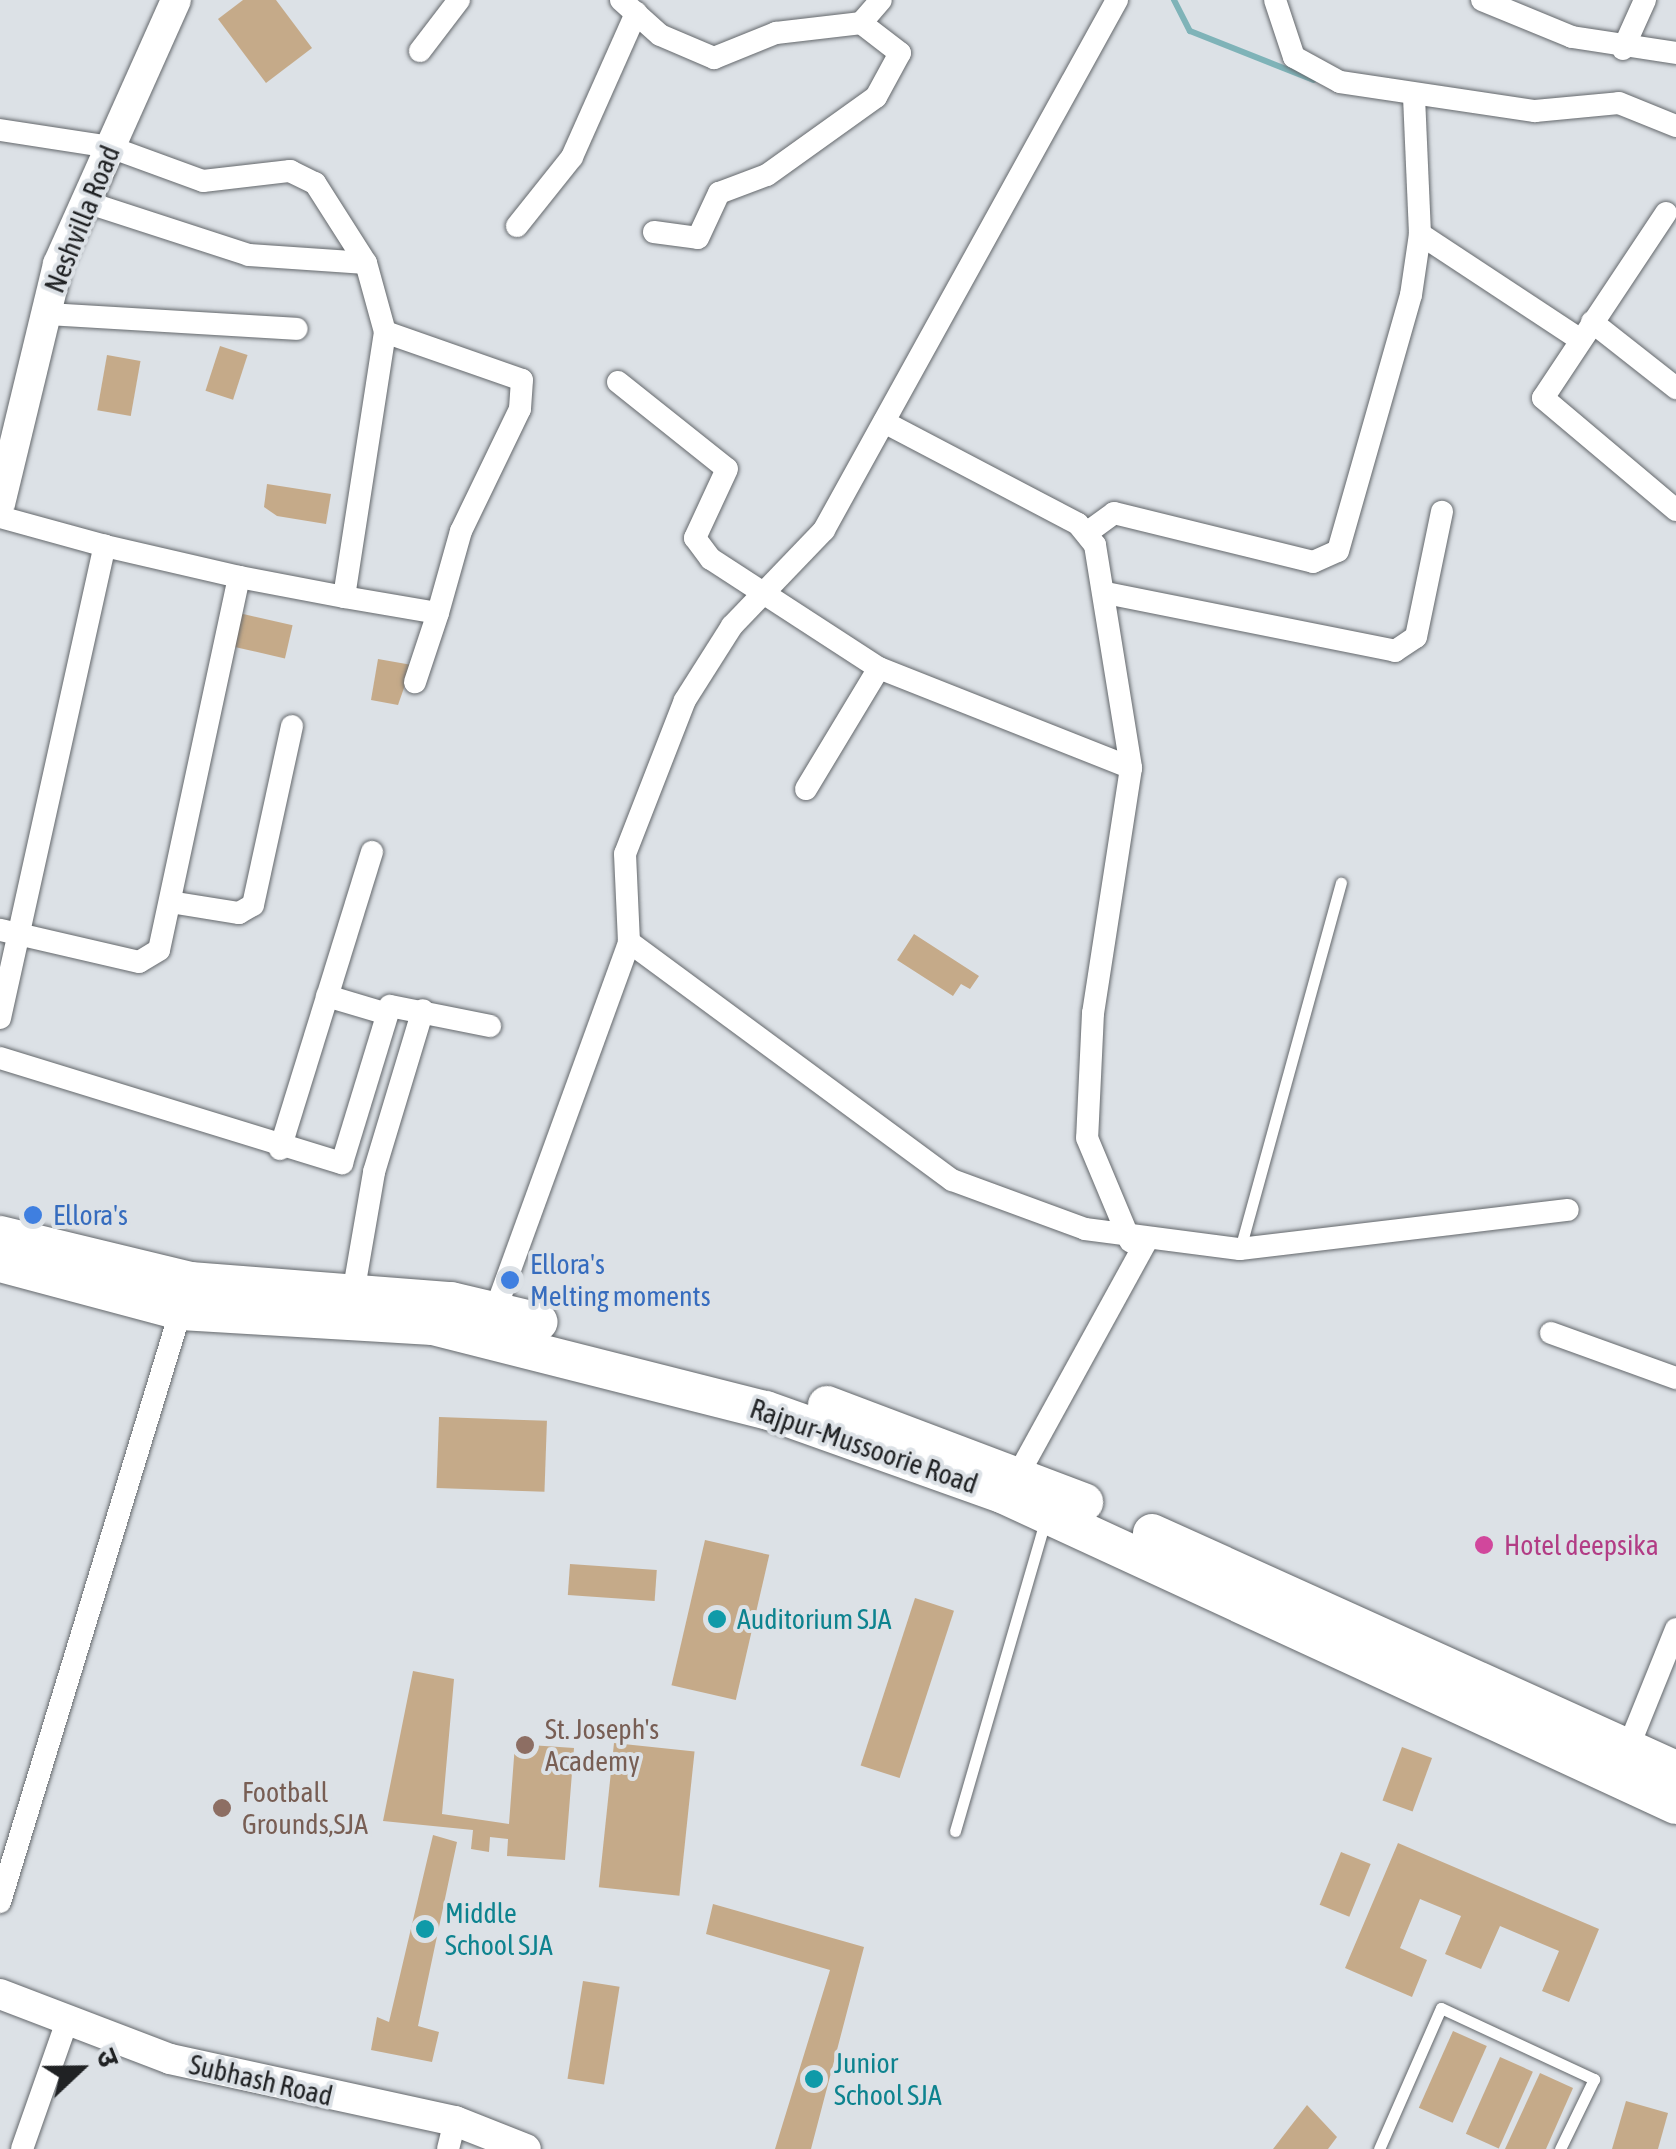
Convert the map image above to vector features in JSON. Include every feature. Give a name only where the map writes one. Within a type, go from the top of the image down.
[{"type":"main road","name":"Rajpur-Mussoorie Road","points":[[0,1235],[185,1296],[353,1294],[495,1312],[803,1397],[1019,1473],[1623,1759],[1676,1805]]},
{"type":"main road","name":"Rajpur-Mussoorie Road","points":[[0,1263],[185,1296],[433,1326],[518,1342],[766,1410],[1047,1514],[1623,1759],[1676,1770]]},
{"type":"street","name":"Neshvilla Road","points":[[0,504],[46,314],[86,202],[176,0]]},
{"type":"street","points":[[420,52],[459,0]]},
{"type":"street","points":[[518,226],[572,157],[628,7],[692,54],[714,58],[776,33],[862,23],[880,0]]},
{"type":"street","points":[[495,1312],[629,942],[625,854],[685,700],[759,595],[824,530],[1117,0]]},
{"type":"street","points":[[1275,0],[1285,40],[1307,69],[1415,103],[1535,111],[1619,103],[1676,126]]},
{"type":"street","points":[[1482,0],[1528,10],[1623,49],[1676,53]]},
{"type":"street","points":[[1623,49],[1645,0]]},
{"type":"street","points":[[654,232],[698,238],[719,193],[767,176],[876,97],[900,54],[862,23]]},
{"type":"street","points":[[1088,532],[1114,513],[1313,562],[1338,550],[1405,326],[1420,234],[1415,103]]},
{"type":"street","points":[[0,130],[110,146],[204,181],[290,171],[334,205],[366,263],[385,332],[344,597]]},
{"type":"street","points":[[86,202],[248,255],[366,263]]},
{"type":"street","points":[[1666,212],[1585,330],[1546,403],[1676,510]]},
{"type":"street","points":[[1420,234],[1676,388]]},
{"type":"street","points":[[46,314],[298,329]]},
{"type":"street","points":[[385,332],[522,380],[520,409],[461,530],[415,682]]},
{"type":"street","points":[[618,382],[726,469],[695,538],[759,595],[879,668],[1131,768]]},
{"type":"street","points":[[884,422],[1088,532],[1106,593],[1131,768],[1086,1087],[1096,1174],[1138,1242]]},
{"type":"street","points":[[1106,593],[1395,651],[1416,637],[1442,512]]},
{"type":"street","points":[[0,517],[239,576],[438,612]]},
{"type":"street","points":[[0,1018],[9,931],[105,546]]},
{"type":"street","points":[[9,931],[140,962],[160,950],[239,576]]},
{"type":"street","points":[[806,788],[879,668]]},
{"type":"street","points":[[170,902],[239,913],[253,905],[292,726]]},
{"type":"street","points":[[280,1150],[372,852]]},
{"type":"street","points":[[629,942],[952,1180],[1138,1242],[1240,1249],[1357,1242],[1568,1210]]},
{"type":"street","points":[[328,996],[384,1013],[400,1005],[490,1026]]},
{"type":"street","points":[[353,1294],[374,1172],[423,1010]]},
{"type":"street","points":[[342,1162],[384,1013]]},
{"type":"street","points":[[0,1058],[280,1150],[374,1172]]},
{"type":"street","points":[[1019,1473],[1138,1242]]},
{"type":"street","points":[[0,1902],[185,1296]]},
{"type":"street","points":[[1551,1333],[1676,1378]]},
{"type":"street","points":[[1623,1759],[1676,1629]]},
{"type":"street","name":"Subhash Road","points":[[0,1994],[170,2058],[452,2135],[526,2149]]},
{"type":"street","points":[[22,2149],[67,2021]]},
{"type":"lane","points":[[1240,1249],[1340,883]]},
{"type":"lane","points":[[954,1832],[1047,1514]]},
{"type":"lane","points":[[1379,2149],[1441,2008],[1594,2079],[1560,2149]]},
{"type":"building","points":[[243,0],[276,0],[312,48],[266,83],[218,19]]},
{"type":"building","points":[[220,346],[248,355],[233,400],[205,391]]},
{"type":"building","points":[[107,355],[140,361],[131,416],[97,410]]},
{"type":"building","points":[[267,484],[331,494],[326,524],[277,516],[264,507]]},
{"type":"building","points":[[239,613],[293,625],[285,659],[231,646]]},
{"type":"building","points":[[378,659],[412,665],[398,705],[371,700]]},
{"type":"building","points":[[914,934],[979,976],[970,989],[961,984],[953,996],[897,960]]},
{"type":"building","points":[[439,1417],[547,1421],[544,1492],[437,1488]]},
{"type":"building","name":"Auditorium SJA","points":[[705,1540],[769,1555],[736,1700],[671,1685]]},
{"type":"building","points":[[570,1564],[657,1570],[655,1601],[568,1595]]},
{"type":"building","points":[[915,1598],[954,1611],[900,1778],[861,1765]]},
{"type":"building","points":[[413,1671],[454,1679],[442,1814],[509,1824],[515,1744],[574,1748],[565,1860],[507,1856],[508,1839],[490,1837],[489,1852],[471,1849],[473,1830],[383,1821]]},
{"type":"building","points":[[614,1743],[695,1751],[679,1896],[599,1887]]},
{"type":"building","points":[[1402,1747],[1432,1758],[1413,1812],[1383,1801]]},
{"type":"building","name":"Middle School SJA","points":[[433,1835],[457,1842],[418,2026],[439,2032],[432,2062],[371,2050],[377,2017],[389,2022]]},
{"type":"building","points":[[1398,1843],[1599,1929],[1569,2002],[1542,1991],[1559,1951],[1500,1926],[1481,1969],[1445,1954],[1461,1916],[1420,1899],[1400,1948],[1427,1960],[1412,1997],[1345,1968]]},
{"type":"building","points":[[1341,1852],[1371,1864],[1349,1917],[1320,1905]]},
{"type":"building","points":[[713,1904],[864,1947],[811,2149],[775,2149],[830,1970],[706,1934]]},
{"type":"building","points":[[583,1981],[620,1987],[604,2085],[568,2079]]},
{"type":"building","points":[[1453,2031],[1487,2046],[1453,2123],[1419,2108]]},
{"type":"building","points":[[1500,2057],[1533,2072],[1499,2148],[1466,2134]]},
{"type":"building","points":[[1540,2073],[1573,2088],[1546,2149],[1505,2149]]},
{"type":"building","points":[[1626,2101],[1668,2113],[1658,2149],[1612,2149]]},
{"type":"building","points":[[1307,2105],[1337,2137],[1328,2149],[1273,2149]]},
{"type":"waterway","points":[[1174,0],[1190,31],[1314,80]]},
{"type":"place","name":"Ellora's","points":[[33,1215]]},
{"type":"place","name":"Ellora's Melting moments","points":[[510,1280]]},
{"type":"place","name":"Hotel deepsika","points":[[1484,1545]]},
{"type":"place","name":"Auditorium SJA","points":[[717,1619]]},
{"type":"place","name":"St. Joseph's Academy","points":[[525,1745]]},
{"type":"place","name":"Football Grounds,SJA","points":[[222,1808]]},
{"type":"place","name":"Middle School SJA","points":[[425,1929]]},
{"type":"place","name":"Junior School SJA","points":[[814,2079]]}]
